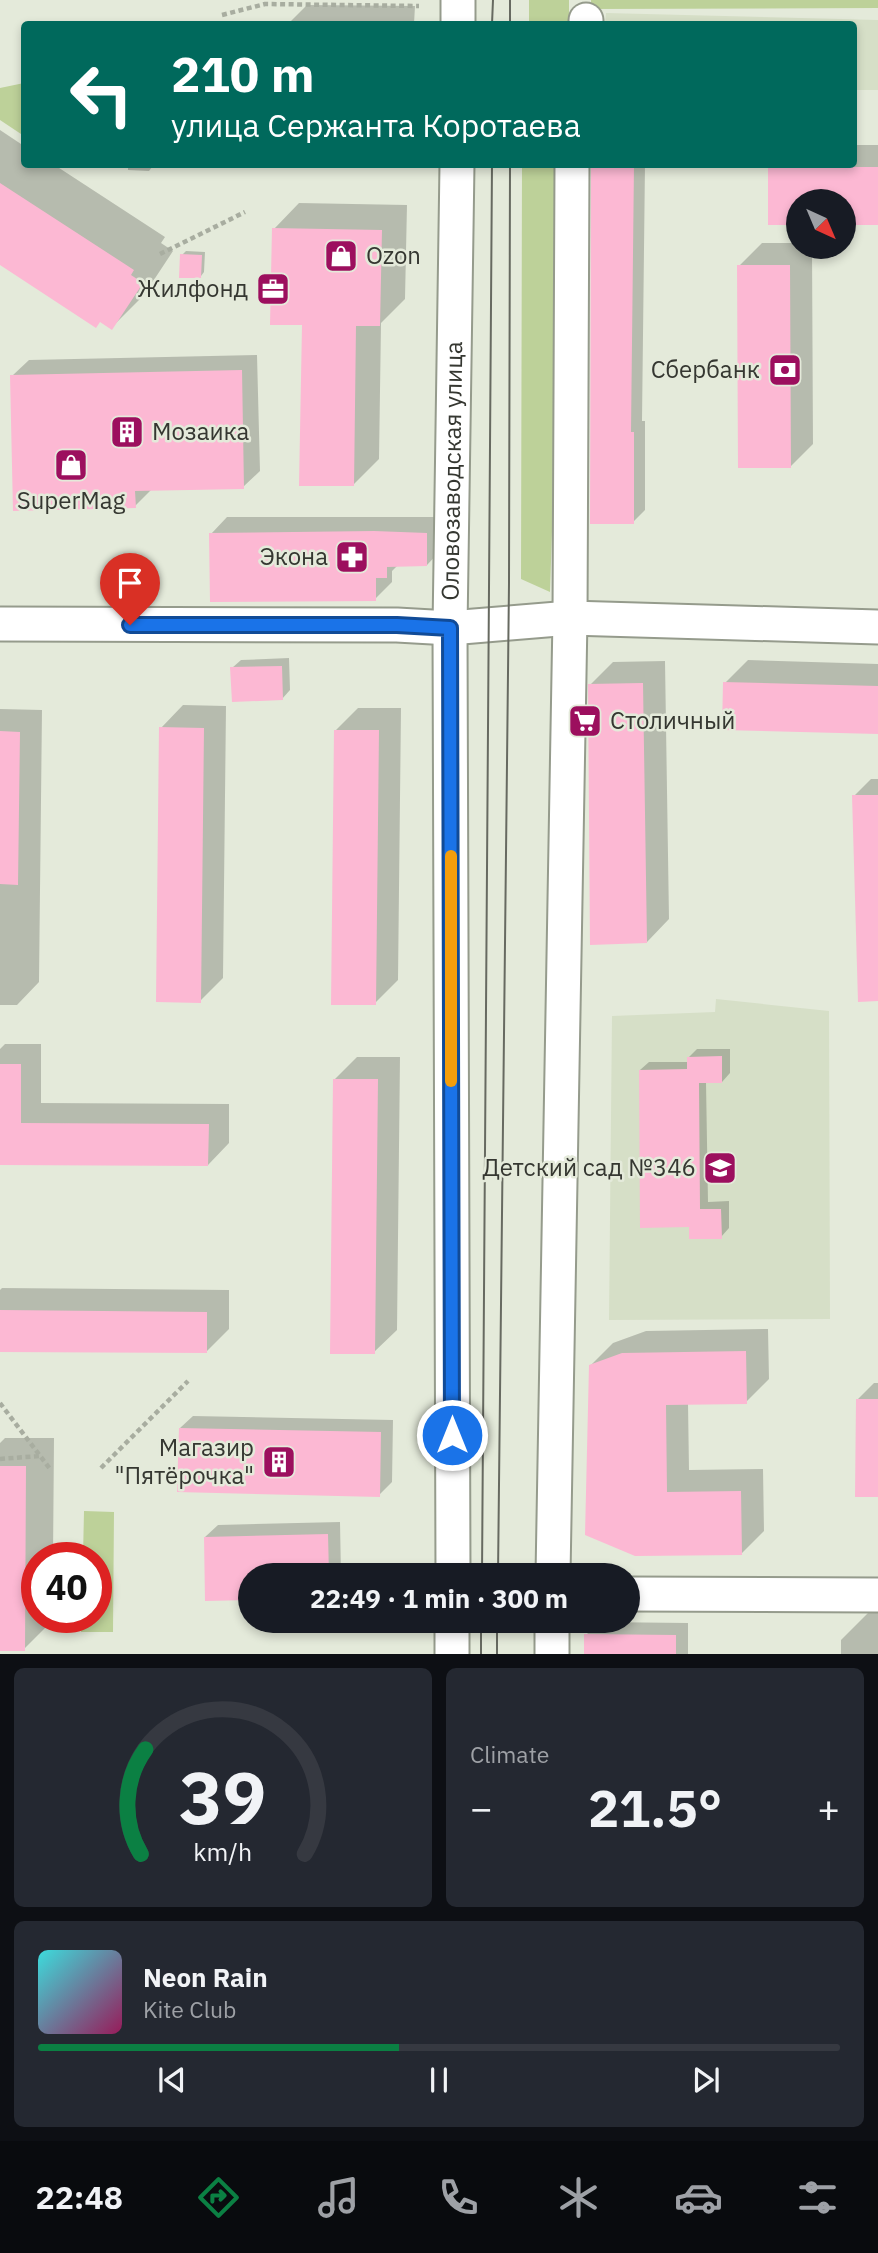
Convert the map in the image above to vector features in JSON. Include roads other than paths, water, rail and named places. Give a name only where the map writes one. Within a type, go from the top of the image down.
[{"type":"street","points":[[458,0],[458,21]]},
{"type":"street","name":"Оловозаводская улица","points":[[453,1563],[450,628],[457,168]]},
{"type":"street","points":[[553,1563],[570,618],[572,168]]},
{"type":"street","points":[[0,624],[397,625],[450,628],[570,618],[878,627]]},
{"type":"street","points":[[640,1594],[878,1595]]},
{"type":"street","points":[[452,1633],[452,1654]]},
{"type":"street","points":[[552,1633],[552,1654]]},
{"type":"tram line","points":[[492,21],[493,0]]},
{"type":"tram line","points":[[510,0],[510,21]]},
{"type":"tram line","points":[[482,1563],[492,168]]},
{"type":"tram line","points":[[498,1563],[509,583],[510,168]]},
{"type":"tram line","points":[[481,1633],[481,1654]]},
{"type":"tram line","points":[[497,1633],[497,1654]]},
{"type":"place","name":"Ozon","points":[[341,256]]},
{"type":"place","name":"Жилфонд","points":[[273,289]]},
{"type":"place","name":"Сбербанк","points":[[785,370]]},
{"type":"place","name":"Мозаика","points":[[127,432]]},
{"type":"place","name":"SuperMag","points":[[71,465]]},
{"type":"place","name":"Экона","points":[[352,557]]},
{"type":"place","name":"Столичный","points":[[585,721]]},
{"type":"place","name":"Детский сад №346","points":[[720,1168]]},
{"type":"place","name":"Магазир \"Пятёрочка\"","points":[[279,1462]]}]
